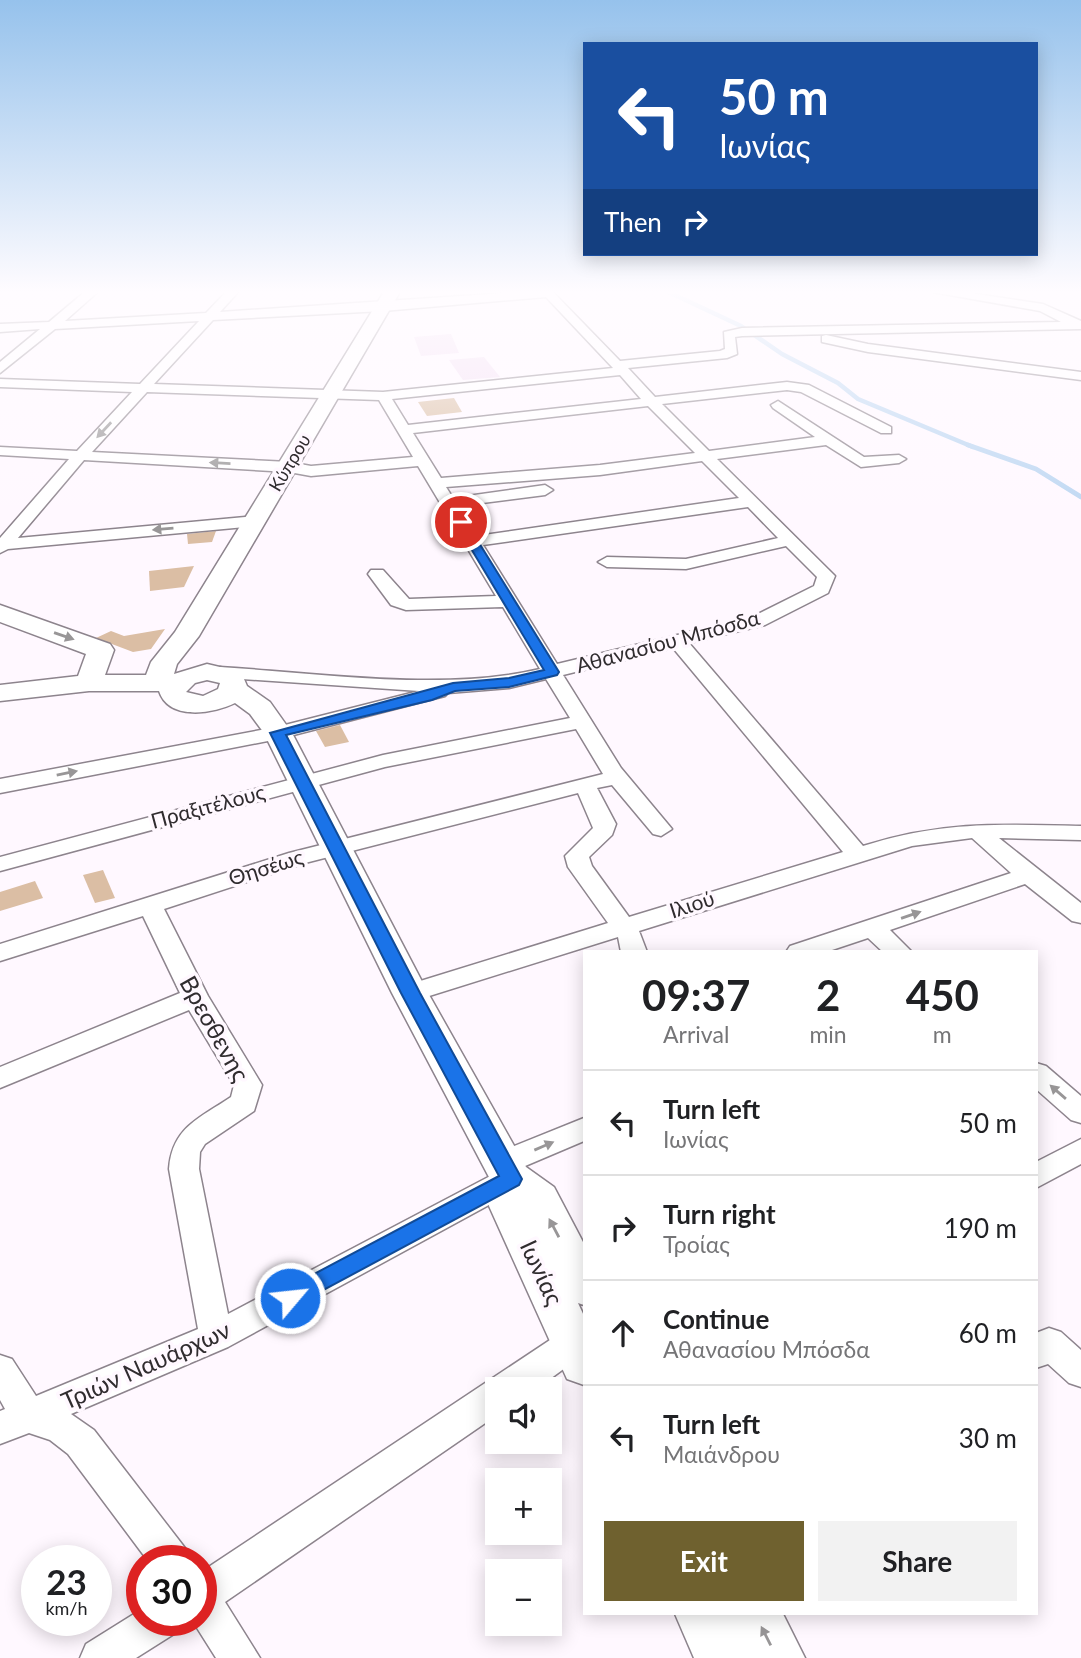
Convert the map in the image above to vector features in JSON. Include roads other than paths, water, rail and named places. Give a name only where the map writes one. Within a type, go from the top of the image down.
[{"type":"street","points":[[2,546],[162,367]]},
{"type":"street","name":"Κύπρου","points":[[192,682],[181,663],[186,636],[289,467],[346,367]]},
{"type":"street","points":[[0,383],[383,396],[626,367]]},
{"type":"street","points":[[1015,367],[1081,376]]},
{"type":"street","points":[[621,368],[826,576],[822,589]]},
{"type":"street","points":[[404,430],[797,386],[886,430]]},
{"type":"street","points":[[383,396],[615,775],[661,829]]},
{"type":"street","points":[[778,405],[861,462],[899,459]]},
{"type":"street","points":[[436,483],[600,470],[827,440]]},
{"type":"street","points":[[0,452],[289,467],[311,471],[423,461]]},
{"type":"street","points":[[449,503],[548,496],[536,474]]},
{"type":"street","points":[[472,542],[753,501]]},
{"type":"street","points":[[2,546],[256,521]]},
{"type":"street","points":[[607,562],[686,564],[790,540]]},
{"type":"street","points":[[377,573],[397,601],[406,605],[509,601]]},
{"type":"street","name":"Αθανασίου Μπόσδα","points":[[0,693],[89,683],[300,680],[453,687],[509,682],[679,643],[758,621],[822,589]]},
{"type":"street","points":[[0,613],[101,650],[89,683]]},
{"type":"street","points":[[679,643],[857,853]]},
{"type":"street","points":[[192,682],[230,709],[274,728]]},
{"type":"street","name":"Ιωνίας","points":[[192,682],[260,708],[274,728],[304,780],[410,993],[507,1171],[539,1199],[583,1284]]},
{"type":"street","points":[[0,786],[427,697],[453,687]]},
{"type":"street","name":"Πραξιτέλους","points":[[0,864],[304,780],[383,761],[582,722]]},
{"type":"street","name":"Θησέως","points":[[0,953],[335,847],[615,775]]},
{"type":"street","points":[[584,784],[605,824],[604,830],[577,856],[580,867],[632,939],[634,950]]},
{"type":"street","points":[[977,830],[1028,875],[1081,915]]},
{"type":"street","name":"Ιλιού","points":[[410,993],[857,853],[941,832],[977,830],[1081,833]]},
{"type":"street","points":[[806,950],[1028,875]]},
{"type":"street","name":"Βρεσθενης","points":[[150,905],[195,997],[248,1085],[244,1103],[195,1136],[185,1149],[184,1170],[216,1337]]},
{"type":"street","points":[[872,928],[898,950]]},
{"type":"street","points":[[0,1078],[195,997]]},
{"type":"street","points":[[1038,1075],[1081,1112]]},
{"type":"street","name":"Τριών Ναυάρχων","points":[[15,1422],[216,1337],[583,1130]]},
{"type":"street","points":[[1038,1175],[1081,1150]]},
{"type":"street","name":"Ιωνίας","points":[[507,1171],[510,1206],[580,1353]]},
{"type":"street","points":[[1038,1351],[1049,1343],[1081,1372]]},
{"type":"street","points":[[532,1377],[580,1353]]},
{"type":"street","points":[[0,1370],[15,1422],[61,1427],[81,1442],[160,1545]]},
{"type":"street","points":[[217,1587],[485,1403]]},
{"type":"street","points":[[702,1615],[723,1658]]},
{"type":"street","points":[[755,1615],[777,1658]]},
{"type":"street","points":[[217,1623],[240,1658]]},
{"type":"street","points":[[100,1658],[135,1636]]},
{"type":"waterway","points":[[808,367],[838,383],[858,399],[969,445]]},
{"type":"waterway","points":[[969,445],[1036,469],[1081,497]]}]
